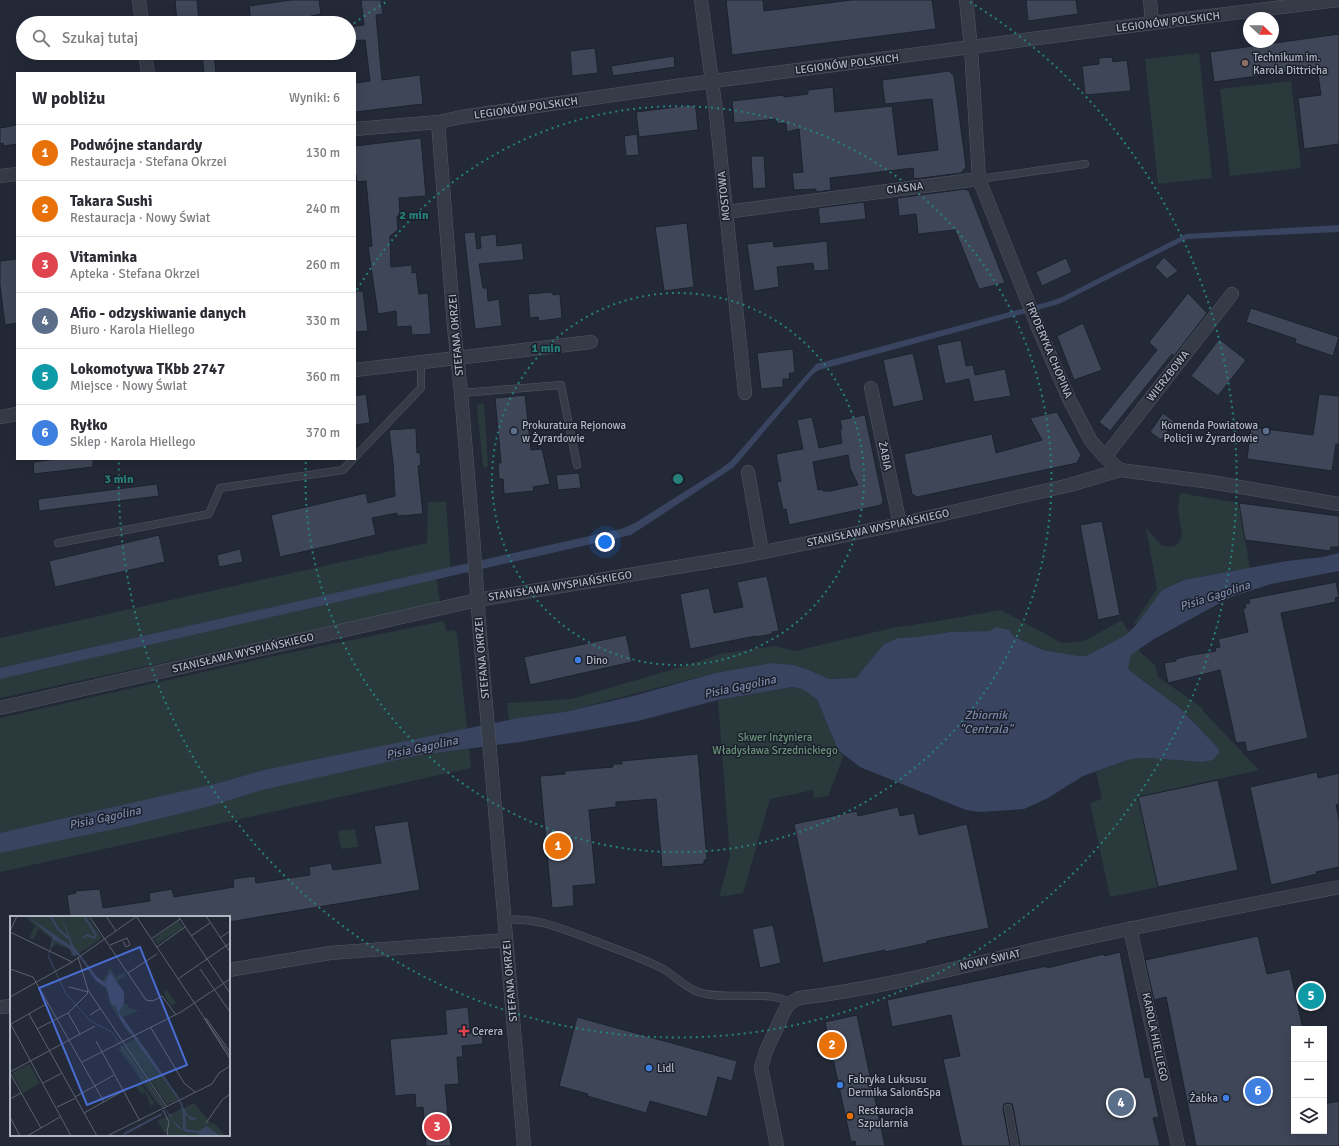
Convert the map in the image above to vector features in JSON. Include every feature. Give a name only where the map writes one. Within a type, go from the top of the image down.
[{"type":"street","points":[[139,0],[141,16]]},
{"type":"street","name":"MOSTOWA","points":[[702,0],[745,393]]},
{"type":"street","name":"FRYDERYKA CHOPINA","points":[[966,0],[972,48],[979,179],[1039,330],[1069,399],[1091,441],[1105,457],[1120,470]]},
{"type":"street","points":[[1150,0],[1152,23]]},
{"type":"street","name":"LEGIONÓW POLSKICH","points":[[356,129],[438,122],[461,117],[712,81],[1339,0]]},
{"type":"street","points":[[146,60],[148,72]]},
{"type":"street","name":"STEFANA OKRZEI","points":[[438,122],[457,357],[462,393],[477,600],[524,1146]]},
{"type":"street","points":[[0,176],[16,174]]},
{"type":"street","name":"CIASNA","points":[[726,212],[979,179]]},
{"type":"street","name":"WIERZBOWA","points":[[1105,457],[1232,294]]},
{"type":"street","points":[[356,370],[592,342]]},
{"type":"street","name":"ŻABIA","points":[[871,388],[900,524]]},
{"type":"street","points":[[0,417],[16,414]]},
{"type":"street","points":[[1120,470],[1211,482],[1339,504]]},
{"type":"street","name":"STANISŁAWA WYSPIAŃSKIEGO","points":[[0,708],[477,600],[762,552],[900,524],[1070,484],[1120,470]]},
{"type":"street","points":[[748,472],[762,552]]},
{"type":"street","name":"NOWY ŚWIAT","points":[[790,1003],[799,998],[829,994],[926,974],[1130,928],[1339,886]]},
{"type":"street","name":"KAROLA HIELLEGO","points":[[1130,928],[1178,1146]]},
{"type":"street","points":[[230,970],[330,954],[506,940]]},
{"type":"street","points":[[777,1146],[761,1067],[766,1051],[785,1010],[790,1003]]},
{"type":"street","points":[[0,1007],[10,1006]]},
{"type":"lane","name":"CIASNA","points":[[979,179],[1085,164]]},
{"type":"lane","points":[[356,456],[421,388],[420,362]]},
{"type":"lane","points":[[462,393],[562,385],[577,465]]},
{"type":"lane","points":[[58,543],[209,514],[220,488],[343,470],[352,460]]},
{"type":"lane","points":[[504,920],[521,918],[558,926],[634,955],[666,971],[683,984],[699,992],[724,997],[780,998],[790,1003]]},
{"type":"lane","points":[[1008,1108],[1015,1146]]},
{"type":"green space","points":[[1199,53],[1212,178],[1158,184],[1145,59]]},
{"type":"green space","points":[[1291,81],[1301,168],[1230,176],[1220,89]]},
{"type":"green space","points":[[481,403],[484,404],[488,465],[486,468],[483,466],[477,406]]},
{"type":"green space","points":[[1180,493],[1239,503],[1250,568],[1184,580],[1162,590],[1136,625],[1134,623],[1157,589],[1146,528],[1161,545],[1169,547],[1175,546],[1180,541],[1182,534],[1178,509]]},
{"type":"green space","points":[[428,502],[446,502],[451,574],[436,578],[440,603],[0,698],[0,638],[427,543]]},
{"type":"green space","points":[[1001,610],[1062,643],[1084,641],[1122,620],[1141,653],[1155,665],[1158,677],[1201,707],[1259,770],[1138,797],[1158,887],[1110,897],[1090,803],[1102,799],[1096,772],[1128,760],[1219,753],[1219,749],[1181,709],[1130,671],[1121,638],[1086,656],[1079,656],[1043,650],[1013,636],[990,631],[950,632],[898,638],[884,644],[856,678],[829,679],[794,665],[772,663],[715,673],[564,712],[509,720],[507,703],[571,699],[720,654],[775,646],[795,651],[892,628]]},
{"type":"green space","points":[[444,621],[446,631],[454,630],[457,633],[471,768],[0,872],[0,718],[269,657]]},
{"type":"green space","name":"Skwer Inżyniera Władysława Srzednickiego","points":[[792,687],[802,689],[817,699],[838,750],[844,755],[828,796],[814,798],[813,790],[770,799],[743,893],[719,897],[730,857],[718,700]]},
{"type":"green space","points":[[355,829],[358,847],[341,849],[338,831]]},
{"type":"water","points":[[1339,225],[1339,232],[1187,239],[1059,304],[819,370],[813,374],[734,467],[631,535],[0,679],[0,668],[621,529],[635,523],[731,461],[816,364],[1051,301],[1062,297],[1186,234]]},
{"type":"water","name":"Zbiornik \"Centrala\"","points":[[1339,553],[1339,571],[1271,584],[1231,597],[1154,639],[1131,655],[1128,668],[1130,671],[1181,709],[1219,749],[1219,753],[1213,760],[1202,762],[1140,758],[1128,760],[1083,776],[1048,798],[1024,809],[980,812],[966,810],[860,767],[838,750],[817,699],[802,689],[792,687],[718,700],[638,721],[520,742],[419,755],[262,790],[207,807],[129,826],[0,853],[0,833],[223,782],[264,770],[518,718],[564,712],[633,696],[715,673],[772,663],[794,665],[829,679],[856,678],[884,644],[898,638],[950,632],[990,631],[996,627],[1009,630],[1013,636],[1043,650],[1086,656],[1126,635],[1136,625],[1162,590],[1184,580]]},
{"type":"building","points":[[175,0],[197,0],[198,16],[176,16]]},
{"type":"building","points":[[291,0],[319,0],[321,14],[311,16],[250,16],[249,6]]},
{"type":"building","points":[[361,0],[381,0],[383,14],[376,15],[382,80],[420,75],[423,104],[356,112],[356,83],[370,81],[365,40],[356,41],[356,26],[364,25]]},
{"type":"building","points":[[726,0],[763,0],[764,11],[851,0],[932,0],[936,29],[732,55]]},
{"type":"building","points":[[1026,0],[1076,0],[1078,14],[1028,21]]},
{"type":"building","points":[[1339,34],[1339,144],[1304,149],[1298,98],[1321,95],[1317,68],[1214,82],[1210,52],[1243,47],[1279,48],[1279,42]]},
{"type":"building","points":[[595,48],[598,73],[572,76],[570,51]]},
{"type":"building","points":[[674,56],[675,67],[613,76],[611,66]]},
{"type":"building","points":[[1112,57],[1113,62],[1127,60],[1131,91],[1085,95],[1082,66],[1099,64],[1099,58]]},
{"type":"building","points":[[203,60],[215,60],[216,72],[204,72]]},
{"type":"building","points":[[949,71],[954,76],[966,167],[961,173],[914,179],[913,168],[830,178],[831,190],[816,192],[816,189],[794,190],[792,173],[803,172],[799,129],[787,132],[786,123],[777,124],[777,119],[734,123],[732,101],[784,95],[784,97],[808,94],[808,90],[833,87],[835,112],[892,106],[898,155],[938,150],[932,99],[885,104],[882,80]]},
{"type":"building","points":[[692,105],[696,109],[698,130],[639,137],[636,112]]},
{"type":"building","points":[[16,125],[16,144],[4,146],[3,143],[0,144],[0,128]]},
{"type":"building","points":[[637,134],[639,155],[626,156],[624,136]]},
{"type":"building","points":[[421,138],[426,196],[399,198],[400,215],[397,216],[398,230],[390,236],[391,267],[412,265],[412,273],[416,272],[419,294],[428,293],[431,334],[412,335],[411,326],[397,327],[396,311],[378,314],[368,247],[372,246],[366,181],[357,182],[356,146]]},
{"type":"building","points":[[751,156],[764,156],[766,188],[753,189]]},
{"type":"building","points":[[965,189],[969,191],[1005,283],[979,289],[955,230],[918,234],[916,214],[899,216],[897,198]]},
{"type":"building","points":[[864,202],[866,219],[820,224],[818,208]]},
{"type":"building","points":[[687,223],[694,287],[664,291],[655,227]]},
{"type":"building","points":[[475,232],[477,249],[481,248],[480,236],[496,234],[497,246],[522,243],[524,260],[479,264],[483,288],[487,288],[488,301],[499,299],[502,326],[475,329],[464,233]]},
{"type":"building","points":[[773,241],[774,247],[827,241],[829,270],[814,271],[813,263],[777,267],[779,287],[754,291],[747,244]]},
{"type":"building","points":[[1164,257],[1178,271],[1167,279],[1155,267]]},
{"type":"building","points":[[1066,258],[1072,272],[1042,286],[1036,272]]},
{"type":"building","points":[[16,259],[16,323],[5,325],[0,285],[0,261]]},
{"type":"building","points":[[356,291],[363,291],[368,331],[356,332]]},
{"type":"building","points":[[553,292],[553,295],[560,294],[562,318],[539,321],[538,317],[530,318],[528,294]]},
{"type":"building","points":[[1188,293],[1207,313],[1174,356],[1172,354],[1110,431],[1099,422],[1157,350],[1149,342]]},
{"type":"building","points":[[1251,308],[1339,337],[1333,356],[1295,343],[1296,339],[1246,322]]},
{"type":"building","points":[[1083,323],[1102,370],[1074,380],[1057,336]]},
{"type":"building","points":[[1219,339],[1246,360],[1218,396],[1191,376]]},
{"type":"building","points":[[961,340],[966,366],[973,365],[975,375],[1005,369],[1011,396],[974,402],[969,379],[945,384],[937,345]]},
{"type":"building","points":[[793,349],[795,373],[789,373],[790,379],[783,379],[783,387],[761,389],[757,353]]},
{"type":"building","points":[[913,353],[924,400],[893,407],[883,360]]},
{"type":"building","points":[[366,394],[370,423],[356,425],[356,396]]},
{"type":"building","name":"Komenda Powiatowa Policji w Żyrardowie","points":[[1319,394],[1339,396],[1339,445],[1336,444],[1332,471],[1247,459],[1251,427],[1313,435]]},
{"type":"building","points":[[525,395],[531,450],[542,449],[550,484],[533,487],[534,491],[504,494],[503,479],[499,479],[498,463],[501,463],[495,398]]},
{"type":"building","points":[[1057,412],[1081,455],[1077,463],[917,497],[912,494],[904,454],[992,434],[996,453],[1042,440],[1030,418]]},
{"type":"building","points":[[1163,413],[1175,422],[1161,440],[1150,432]]},
{"type":"building","points":[[865,415],[883,501],[881,505],[789,525],[786,509],[783,510],[777,482],[781,481],[776,454],[803,449],[797,420],[812,417],[819,448],[842,443],[840,429],[842,429],[840,420]],"holes":[[[848,455],[850,468],[858,485],[830,491],[823,491],[823,489],[818,490],[813,462]]]},
{"type":"building","points":[[416,428],[417,453],[420,453],[421,465],[418,466],[423,514],[397,516],[397,513],[372,518],[376,535],[280,557],[271,515],[366,493],[368,503],[395,496],[389,430]]},
{"type":"building","points":[[50,460],[93,460],[93,467],[34,474],[33,462]]},
{"type":"building","points":[[579,473],[581,488],[558,490],[556,475]]},
{"type":"building","points":[[157,484],[159,496],[39,511],[38,499]]},
{"type":"building","points":[[1239,503],[1339,516],[1339,547],[1331,547],[1330,551],[1245,540]]},
{"type":"building","points":[[1102,521],[1120,615],[1098,620],[1080,525]]},
{"type":"building","points":[[159,535],[165,562],[55,587],[49,561]]},
{"type":"building","points":[[240,549],[243,562],[219,567],[217,555]]},
{"type":"building","points":[[767,576],[779,631],[772,632],[772,634],[690,649],[680,594],[709,588],[714,613],[743,607],[737,582]]},
{"type":"building","points":[[1336,582],[1339,597],[1335,598],[1336,602],[1281,613],[1308,738],[1247,752],[1245,742],[1236,743],[1220,670],[1168,683],[1164,663],[1176,661],[1176,659],[1187,656],[1216,651],[1215,648],[1220,647],[1218,639],[1248,632],[1243,608],[1246,608],[1245,604],[1250,603],[1249,599]]},
{"type":"building","name":"Dino","points":[[626,635],[632,662],[530,685],[524,657]]},
{"type":"building","points":[[698,754],[707,860],[704,860],[704,864],[662,867],[656,799],[616,802],[616,807],[589,810],[596,884],[573,886],[574,906],[552,908],[540,776],[565,774],[565,771],[613,767],[613,764],[622,764],[621,761]]},
{"type":"building","points":[[1317,772],[1318,778],[1339,773],[1339,804],[1336,805],[1339,819],[1339,867],[1271,885],[1250,787]]},
{"type":"building","points":[[1218,780],[1238,870],[1158,887],[1138,797]]},
{"type":"building","points":[[898,807],[900,816],[914,813],[919,835],[967,824],[989,928],[927,941],[927,943],[885,952],[885,950],[823,963],[794,824],[857,811],[858,816]]},
{"type":"building","points":[[408,821],[420,890],[230,922],[230,916],[70,916],[67,895],[76,893],[75,891],[100,889],[103,908],[150,901],[149,893],[172,889],[174,897],[234,887],[233,879],[255,876],[256,883],[310,875],[309,867],[331,863],[333,870],[381,863],[374,826]]},
{"type":"building","points":[[773,925],[781,963],[760,968],[752,929]]},
{"type":"building","points":[[1258,936],[1267,974],[1290,969],[1302,1026],[1291,1026],[1291,1134],[1327,1134],[1327,1103],[1339,1101],[1339,1146],[1196,1146],[1166,997],[1154,1000],[1145,960]]},
{"type":"building","points":[[1120,952],[1145,1078],[1150,1077],[1159,1117],[1153,1118],[1160,1146],[1020,1146],[1013,1107],[1012,1104],[1007,1103],[1004,1104],[1003,1109],[1010,1146],[962,1146],[943,1059],[960,1056],[951,1015],[892,1027],[887,1000],[1047,966],[1047,968],[1104,954],[1104,956]]},
{"type":"building","points":[[468,1007],[470,1028],[482,1027],[483,1044],[462,1046],[463,1057],[457,1057],[459,1084],[445,1085],[451,1146],[426,1146],[423,1107],[416,1108],[415,1094],[395,1096],[390,1039],[447,1034],[445,1010]]},
{"type":"building","points":[[857,1015],[885,1146],[856,1146],[855,1141],[851,1142],[825,1022]]},
{"type":"building","name":"Lidl","points":[[577,1017],[737,1061],[732,1081],[718,1077],[707,1117],[650,1101],[646,1113],[587,1096],[588,1094],[559,1086]]},
{"type":"place","name":"Technikum im. Karola Dittricha","points":[[1245,63]]},
{"type":"place","name":"Prokuratura Rejonowa w Żyrardowie","points":[[514,431]]},
{"type":"place","name":"Komenda Powiatowa Policji w Żyrardowie","points":[[1266,431]]},
{"type":"place","name":"Dino","points":[[578,660]]},
{"type":"place","name":"Podwójne standardy","points":[[558,846]]},
{"type":"place","name":"Lokomotywa TKbb 2747","points":[[1311,996]]},
{"type":"place","name":"Cerera","points":[[464,1031]]},
{"type":"place","name":"Takara Sushi","points":[[832,1045]]},
{"type":"place","name":"Lidl","points":[[649,1068]]},
{"type":"place","name":"Fabryka Luksusu Dermika Salon&Spa","points":[[840,1085]]},
{"type":"place","name":"Ryłko","points":[[1258,1091]]},
{"type":"place","name":"Żabka","points":[[1226,1098]]},
{"type":"place","name":"Afio - odzyskiwanie danych","points":[[1121,1103]]},
{"type":"place","name":"Restauracja Szpularnia","points":[[850,1116]]},
{"type":"place","name":"Vitaminka","points":[[437,1127]]},
{"type":"water label","name":"Pisia Gągolina","points":[[1215,596]]},
{"type":"water label","name":"Pisia Gągolina","points":[[740,687]]},
{"type":"water label","name":"Pisia Gągolina","points":[[422,748]]},
{"type":"water label","name":"Pisia Gągolina","points":[[105,818]]}]
